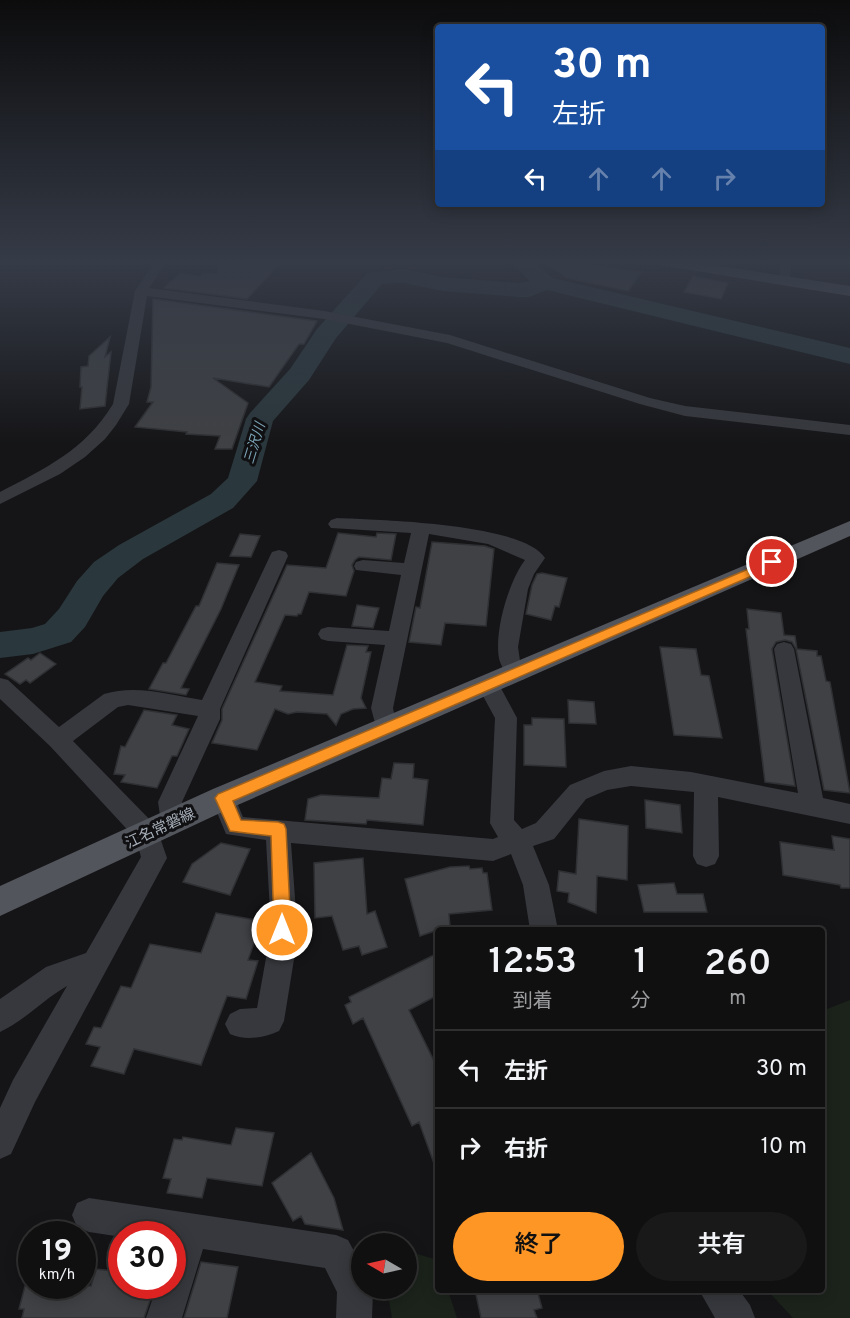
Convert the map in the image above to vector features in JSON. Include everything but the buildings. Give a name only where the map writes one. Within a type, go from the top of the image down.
[{"type":"main road","name":"江名常磐線","points":[[0,901],[223,798],[850,528]]},
{"type":"street","points":[[0,499],[79,454],[99,436],[110,422],[121,404],[135,323]]},
{"type":"street","points":[[363,323],[450,339],[645,401],[685,411],[850,430]]},
{"type":"street","points":[[337,524],[421,529],[495,540],[523,549],[536,558],[525,573],[516,600],[508,647],[510,661],[517,673]]},
{"type":"street","points":[[386,729],[382,708],[421,529]]},
{"type":"street","points":[[173,822],[170,802],[209,719],[209,710],[279,556]]},
{"type":"street","points":[[363,566],[412,570]]},
{"type":"street","points":[[328,634],[397,639]]},
{"type":"street","points":[[784,649],[812,807]]},
{"type":"street","points":[[488,685],[506,718],[502,823],[518,841],[531,866],[538,885],[544,927]]},
{"type":"street","points":[[0,686],[58,740],[147,834],[154,858],[24,1091],[0,1143]]},
{"type":"street","points":[[58,740],[112,700],[128,697],[209,710]]},
{"type":"street","points":[[223,798],[235,827],[278,829],[493,850],[545,831],[578,792],[604,781],[631,776],[706,785],[850,814]]},
{"type":"street","points":[[706,785],[706,856]]},
{"type":"street","points":[[240,1024],[269,1021],[282,947],[284,912],[278,829]]},
{"type":"street","points":[[0,1017],[23,999],[65,973],[82,966],[94,965]]},
{"type":"street","points":[[89,1215],[336,1252],[355,1292],[354,1318]]},
{"type":"street","points":[[164,1318],[192,1230]]},
{"type":"street","points":[[719,1293],[737,1318]]},
{"type":"shaded area","points":[[850,1000],[850,1318],[793,1318],[770,1293],[825,1293],[825,1010]]},
{"type":"shaded area","points":[[417,1254],[435,1259],[435,1293],[449,1293],[457,1318],[392,1318],[389,1299],[417,1299]]},
{"type":"waterway","name":"三沢川","points":[[0,645],[33,641],[58,633],[72,618],[89,589],[106,570],[131,552],[222,501],[242,481],[260,419],[300,374],[336,323]]},
{"type":"waterway","points":[[710,323],[850,356]]},
{"type":"route","points":[[282,930],[284,912],[278,829],[235,827],[223,798],[772,562]]}]
